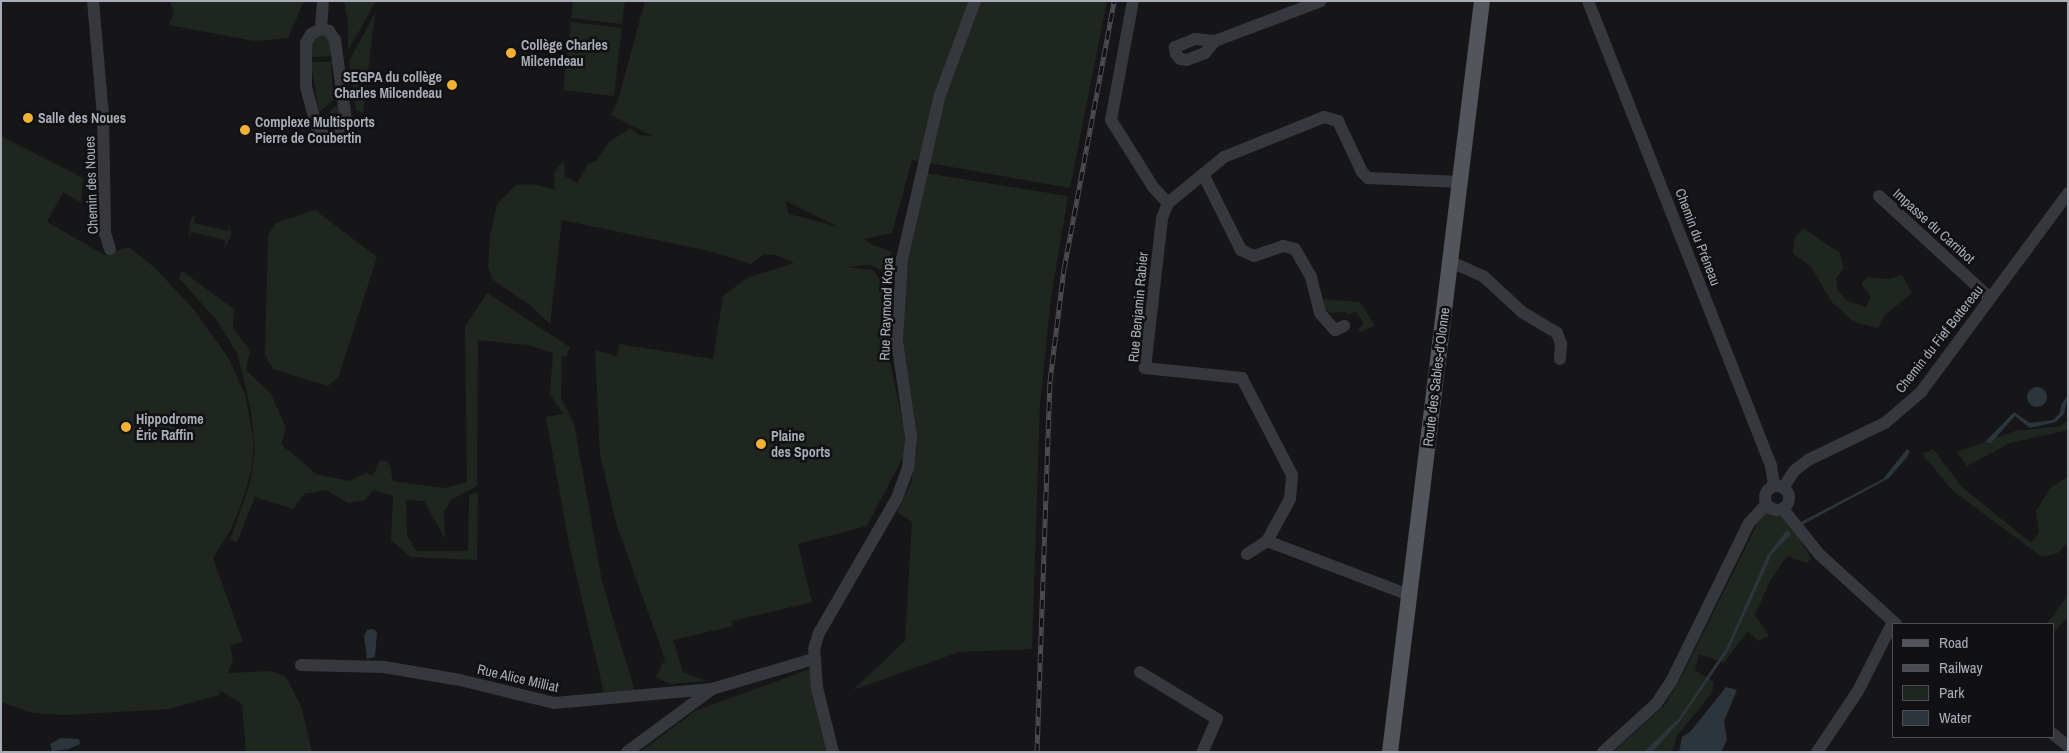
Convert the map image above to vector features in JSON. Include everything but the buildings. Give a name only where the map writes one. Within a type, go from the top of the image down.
[{"type":"main road","name":"Route des Sables-d'Olonne","points":[[1390,752],[1482,1]]},
{"type":"street","name":"Chemin des Noues","points":[[93,1],[103,115],[105,233],[110,249]]},
{"type":"street","points":[[321,29],[323,1]]},
{"type":"street","name":"Rue Raymond Kopa","points":[[833,752],[817,688],[813,659],[818,634],[897,498],[908,468],[911,437],[897,341],[902,259],[940,95],[975,1]]},
{"type":"street","points":[[1133,1],[1111,120],[1153,187],[1168,204],[1203,174],[1231,154],[1324,117],[1338,121],[1362,172],[1368,178],[1460,182]]},
{"type":"street","points":[[1215,41],[1321,1]]},
{"type":"street","name":"Chemin du Préneau","points":[[1588,1],[1779,487]]},
{"type":"street","points":[[321,29],[329,31],[335,40],[346,120],[343,132],[330,138],[318,132],[306,88],[306,43],[310,34],[321,29]]},
{"type":"street","points":[[1203,174],[1241,250],[1254,256],[1282,246],[1295,249],[1311,277],[1320,313],[1335,330],[1344,326]]},
{"type":"street","name":"Chemin du Fief Bottereau","points":[[1779,487],[1808,460],[1866,433],[1898,413],[1921,392],[2068,193]]},
{"type":"street","name":"Impasse du Carribot","points":[[1879,196],[1990,298]]},
{"type":"street","name":"Rue Benjamin Rabier","points":[[1168,204],[1162,218],[1145,368],[1242,378],[1292,475],[1290,500],[1267,541]]},
{"type":"street","points":[[1450,262],[1483,276],[1522,312],[1557,333],[1562,344],[1560,359]]},
{"type":"street","points":[[1779,487],[1789,498],[1784,509],[1772,510],[1766,505],[1765,494],[1779,487]]},
{"type":"street","points":[[1603,752],[1656,704],[1671,682],[1750,523],[1766,505]]},
{"type":"street","points":[[1784,509],[1819,554],[1894,623]]},
{"type":"street","points":[[1247,554],[1267,541],[1409,596]]},
{"type":"street","points":[[1817,752],[1858,691],[1892,627]]},
{"type":"street","name":"Rue Alice Milliat","points":[[301,665],[384,667],[460,680],[554,703],[712,689],[813,659]]},
{"type":"street","points":[[1140,672],[1217,720],[1202,752]]},
{"type":"street","points":[[627,752],[712,689]]},
{"type":"street","points":[[2054,735],[2068,746]]},
{"type":"green space","points":[[170,1],[304,1],[288,38],[254,41],[169,25],[174,12]]},
{"type":"green space","points":[[344,1],[376,1],[348,51],[348,22]]},
{"type":"green space","points":[[573,1],[625,1],[622,24],[571,18]]},
{"type":"green space","points":[[645,1],[1107,1],[1070,188],[912,160],[892,233],[864,239],[872,245],[890,251],[894,259],[884,271],[869,265],[847,267],[873,270],[896,303],[890,362],[905,432],[904,455],[867,526],[798,544],[812,602],[732,621],[733,626],[673,640],[683,672],[706,681],[669,684],[656,677],[665,659],[617,526],[600,455],[595,350],[617,356],[619,344],[713,359],[723,296],[747,278],[794,263],[776,255],[764,254],[751,264],[709,251],[562,220],[550,324],[530,305],[493,280],[488,267],[490,236],[497,204],[516,185],[532,184],[555,190],[554,173],[564,160],[565,176],[577,183],[588,164],[596,161],[608,143],[630,128],[640,135],[652,136],[611,115],[619,97]],"holes":[[[785,201],[839,227],[789,214]]]},
{"type":"green space","points":[[375,13],[363,113],[356,110],[349,61]]},
{"type":"green space","points":[[571,22],[622,28],[614,96],[563,90]]},
{"type":"green space","points":[[317,34],[329,36],[334,56],[310,57],[313,36]]},
{"type":"green space","points":[[311,62],[334,62],[331,65],[333,90],[338,96],[319,112]]},
{"type":"green space","points":[[340,102],[342,121],[340,130],[326,134],[318,123]]},
{"type":"green space","name":"Hippodrome Éric Raffin","points":[[1,136],[83,178],[81,203],[63,192],[47,222],[105,255],[129,247],[156,269],[196,312],[229,359],[245,394],[254,443],[251,472],[242,502],[231,529],[213,558],[243,642],[230,645],[233,660],[228,673],[271,671],[286,677],[301,706],[312,752],[246,752],[242,704],[221,691],[219,695],[169,709],[66,715],[33,713],[1,702]]},
{"type":"green space","points":[[925,173],[1068,196],[1051,298],[1040,404],[1032,649],[959,652],[853,690],[905,641],[912,522],[897,512],[911,483],[917,446],[902,355],[907,255]]},
{"type":"green space","points":[[315,210],[377,257],[338,378],[328,386],[273,369],[265,355],[268,235],[276,223]]},
{"type":"green space","points":[[195,214],[194,223],[228,231],[230,224],[231,236],[224,249],[225,240],[191,232],[189,239],[190,221]]},
{"type":"green space","points":[[1803,228],[1840,253],[1844,268],[1836,278],[1838,291],[1847,301],[1866,307],[1871,297],[1861,283],[1868,277],[1889,279],[1902,275],[1912,293],[1884,316],[1878,328],[1854,322],[1832,302],[1811,267],[1793,253],[1795,237]]},
{"type":"green space","points":[[182,271],[234,309],[233,327],[250,351],[246,370],[271,394],[286,428],[281,444],[316,474],[349,481],[366,473],[373,476],[380,460],[389,462],[393,481],[445,488],[467,482],[465,327],[487,293],[570,347],[566,357],[562,356],[561,398],[574,423],[602,582],[635,692],[604,693],[569,544],[546,417],[563,414],[550,394],[553,353],[528,345],[478,340],[477,486],[451,500],[444,512],[445,539],[424,501],[406,500],[407,535],[416,551],[468,551],[469,495],[478,492],[477,560],[411,557],[391,540],[393,496],[373,490],[365,500],[348,503],[326,490],[304,494],[293,509],[255,497],[237,542],[230,540],[250,484],[255,448],[250,405],[237,353],[218,322],[179,278]]},
{"type":"green space","points":[[1322,299],[1360,302],[1375,326],[1360,332],[1358,329],[1364,324],[1356,311],[1349,315],[1345,312],[1331,313],[1324,309]]},
{"type":"green space","points":[[2068,419],[2068,430],[2010,443],[1967,466],[1957,452],[2015,431],[2061,426]]},
{"type":"green space","points":[[1933,449],[1962,487],[2031,543],[2039,532],[2036,511],[2050,488],[2068,476],[2068,542],[2058,553],[2042,557],[1953,491],[1922,454]]},
{"type":"green space","points":[[1775,502],[1812,559],[1806,563],[1787,556],[1770,581],[1755,615],[1769,636],[1758,641],[1748,631],[1724,663],[1699,654],[1695,670],[1714,682],[1711,694],[1677,736],[1672,752],[1613,752],[1664,706],[1681,678],[1767,504]]},
{"type":"green space","points":[[2068,595],[2068,617],[2054,632],[2054,623],[2048,623]]},
{"type":"green space","points":[[810,669],[830,752],[640,752],[695,711]]},
{"type":"water","points":[[2033,387],[2041,387],[2047,393],[2047,401],[2041,407],[2033,407],[2027,401],[2027,393]]},
{"type":"water","points":[[2068,395],[2064,414],[2056,422],[2030,428],[2015,416],[1991,443],[1985,442],[2014,412],[2030,423],[2053,420],[2060,413],[2061,405]]},
{"type":"water","points":[[1907,449],[1910,451],[1907,457],[1889,478],[1802,525],[1801,522],[1883,479]]},
{"type":"water","points":[[1787,530],[1791,534],[1772,554],[1728,651],[1680,721],[1653,751],[1644,752],[1679,718],[1727,647],[1767,556]]},
{"type":"water","points":[[373,629],[377,632],[375,657],[367,659],[364,636],[367,630]]},
{"type":"water","points":[[1726,687],[1737,690],[1724,721],[1727,740],[1721,752],[1679,752],[1682,737],[1690,732]]},
{"type":"water","points":[[61,738],[79,739],[80,744],[69,749],[52,751],[50,744]]},
{"type":"railway","points":[[1037,752],[1050,381],[1064,269],[1114,1]]},
{"type":"place","name":"Collège Charles Milcendeau","points":[[511,53]]},
{"type":"place","name":"SEGPA du collège Charles Milcendeau","points":[[452,85]]},
{"type":"place","name":"Salle des Noues","points":[[28,118]]},
{"type":"place","name":"Complexe Multisports Pierre de Coubertin","points":[[245,130]]},
{"type":"place","name":"Hippodrome Éric Raffin","points":[[126,427]]},
{"type":"place","name":"Plaine des Sports","points":[[761,444]]}]
